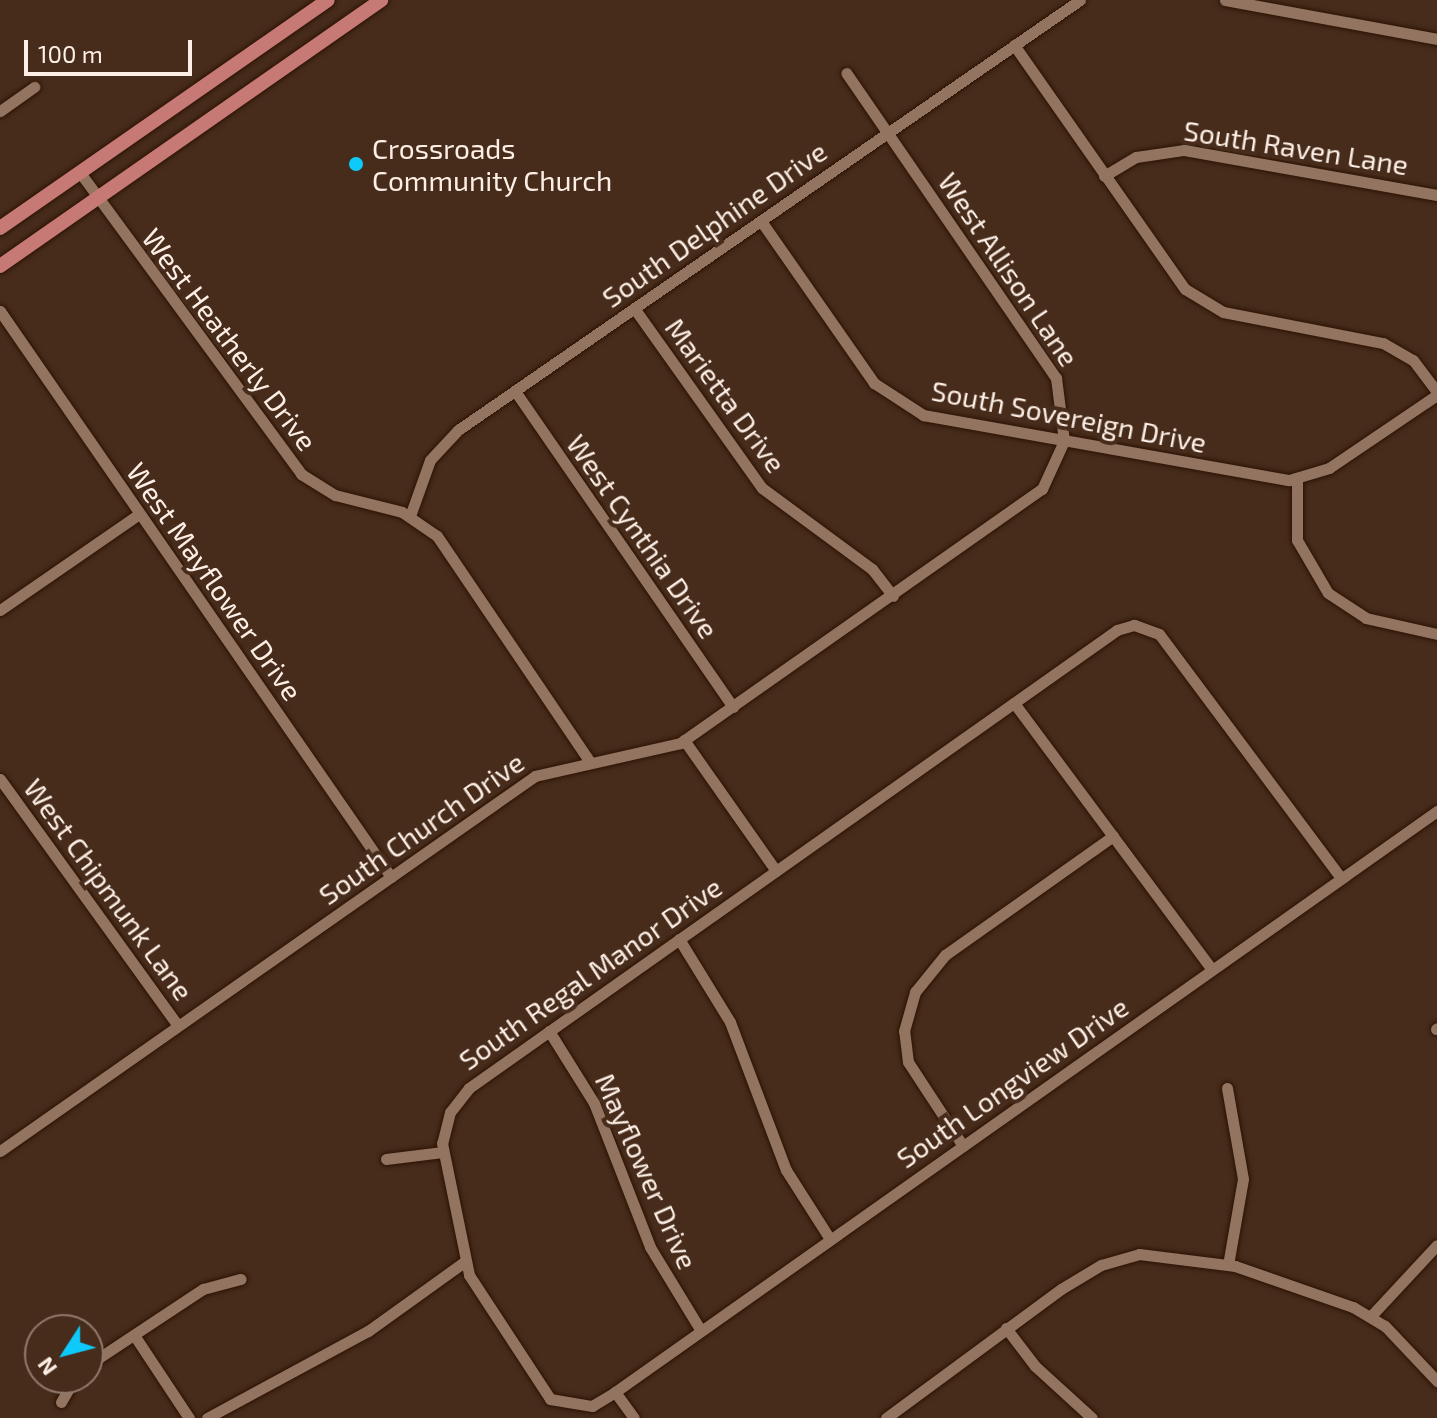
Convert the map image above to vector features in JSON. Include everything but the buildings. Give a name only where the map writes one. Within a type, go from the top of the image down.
[{"type":"main road","points":[[0,228],[328,0]]},
{"type":"main road","points":[[0,266],[381,0]]},
{"type":"street","name":"South Delphine Drive","points":[[410,516],[443,444],[1080,0]]},
{"type":"street","points":[[1225,0],[1437,39]]},
{"type":"street","points":[[1014,45],[1174,276],[1201,301],[1383,343],[1413,360],[1437,394]]},
{"type":"street","name":"West Allison Lane","points":[[846,73],[1056,378],[1064,441]]},
{"type":"street","points":[[0,111],[34,87]]},
{"type":"street","name":"South Raven Lane","points":[[1104,176],[1150,152],[1184,150],[1437,195]]},
{"type":"street","name":"West Heatherly Drive","points":[[81,174],[301,474],[335,495],[410,516],[447,547],[590,762]]},
{"type":"street","name":"South Sovereign Drive","points":[[761,221],[874,383],[900,405],[1064,441],[1297,478],[1337,463],[1437,394]]},
{"type":"street","name":"Marietta Drive","points":[[634,308],[762,488],[872,569],[893,596]]},
{"type":"street","name":"West Mayflower Drive","points":[[0,311],[391,877]]},
{"type":"street","name":"West Cynthia Drive","points":[[515,391],[733,707]]},
{"type":"street","name":"South Church Drive","points":[[0,1151],[535,776],[590,762],[635,758],[684,740],[1030,501],[1052,475],[1064,441]]},
{"type":"street","points":[[1297,478],[1297,540],[1328,593],[1366,618],[1437,634]]},
{"type":"street","points":[[0,610],[139,514]]},
{"type":"street","name":"South Regal Manor Drive","points":[[615,1392],[579,1408],[550,1399],[498,1328],[464,1262],[443,1152],[457,1100],[549,1031],[1117,630],[1140,626],[1167,643],[1341,878]]},
{"type":"street","points":[[1014,703],[1212,970]]},
{"type":"street","points":[[684,740],[776,871]]},
{"type":"street","name":"West Chipmunk Lane","points":[[0,779],[178,1026]]},
{"type":"street","name":"South Longview Drive","points":[[615,1392],[1437,811]]},
{"type":"street","points":[[963,1146],[908,1062],[904,1031],[915,992],[945,955],[1113,836]]},
{"type":"street","points":[[679,939],[730,1022],[786,1170],[830,1239]]},
{"type":"street","name":"Mayflower Drive","points":[[549,1031],[594,1103],[650,1247],[701,1331]]},
{"type":"street","points":[[1227,1088],[1243,1179],[1228,1265]]},
{"type":"street","points":[[386,1159],[443,1152]]},
{"type":"street","points":[[1370,1317],[1437,1245]]},
{"type":"street","points":[[886,1418],[1006,1328],[1114,1261],[1182,1254],[1228,1265],[1370,1317],[1437,1381]]},
{"type":"street","points":[[207,1418],[368,1331],[464,1262]]},
{"type":"street","points":[[104,1355],[203,1289],[241,1279]]},
{"type":"street","points":[[1006,1328],[1092,1418]]},
{"type":"street","points":[[134,1335],[189,1418]]},
{"type":"street","points":[[615,1392],[634,1418]]},
{"type":"street","points":[[61,1402],[66,1394]]},
{"type":"place","name":"Crossroads Community Church","points":[[356,164]]}]
